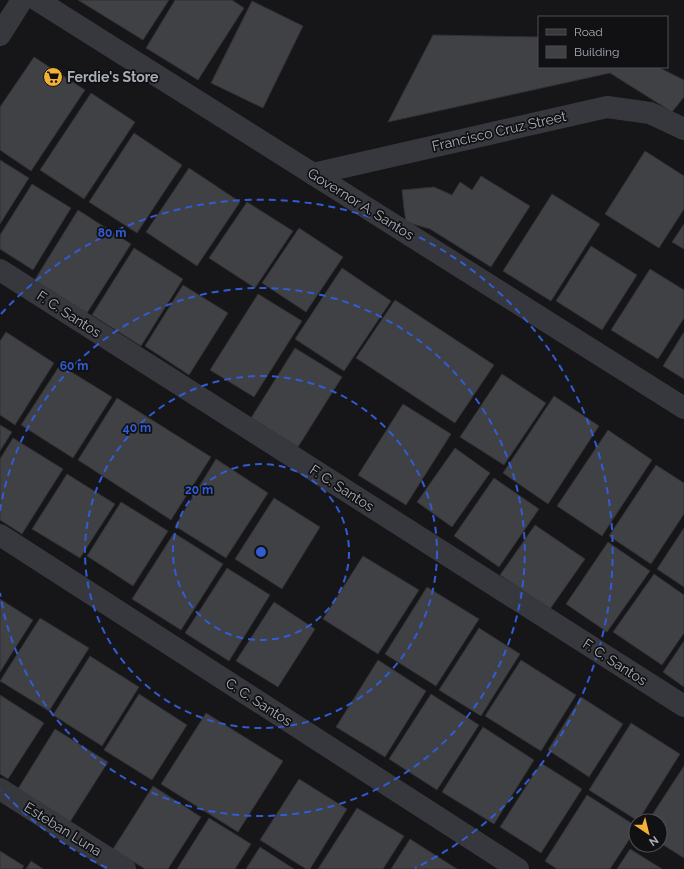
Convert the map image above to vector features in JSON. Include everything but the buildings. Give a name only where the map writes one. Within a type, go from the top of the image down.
[{"type":"street","points":[[0,35],[22,0]]},
{"type":"street","name":"Governor A. Santos","points":[[37,0],[684,408]]},
{"type":"street","name":"Francisco Cruz Street","points":[[313,174],[607,107],[650,113],[684,129]]},
{"type":"street","name":"F. C. Santos","points":[[0,270],[684,706]]},
{"type":"street","name":"C. C. Santos","points":[[0,535],[518,869]]},
{"type":"street","name":"Esteban Luna","points":[[0,790],[125,869]]},
{"type":"place","name":"Ferdie's Store","points":[[53,77]]}]
